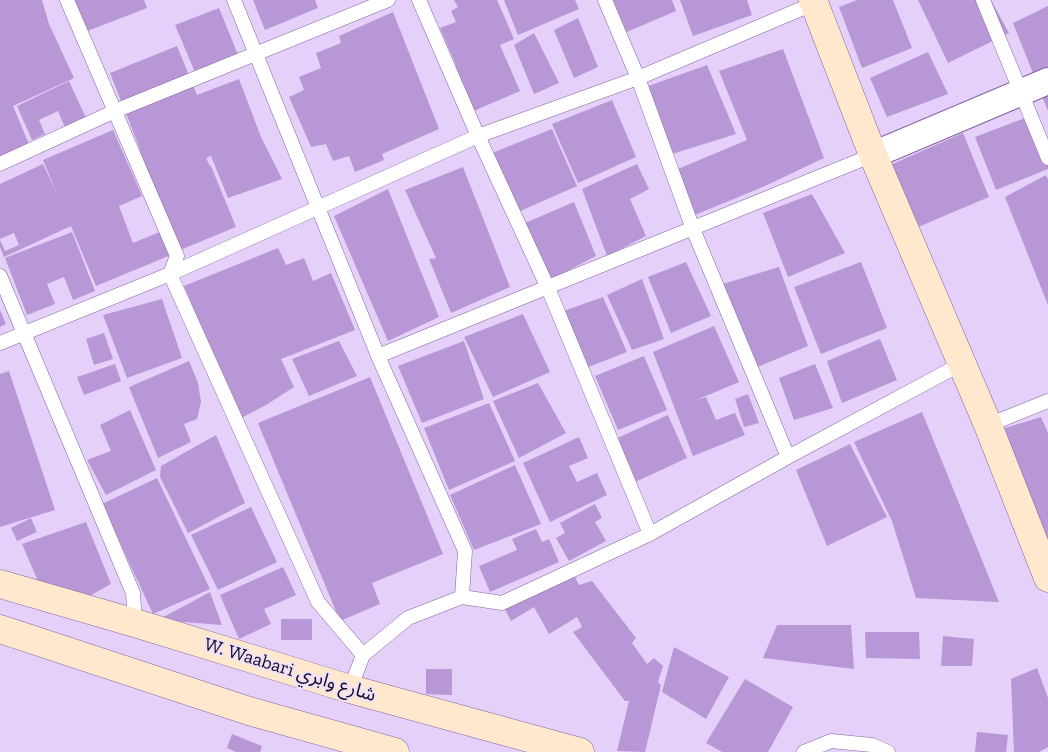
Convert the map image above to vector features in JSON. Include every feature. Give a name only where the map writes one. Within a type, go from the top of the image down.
[{"type":"main road","points":[[816,1],[873,155],[988,425],[1048,578]]},
{"type":"main road","name":"W. Waabari شارع وابري","points":[[0,584],[350,689],[580,752]]},
{"type":"main road","points":[[0,629],[249,711],[395,752]]},
{"type":"street","points":[[873,155],[1048,81]]},
{"type":"lane","points":[[67,0],[177,256],[170,274],[318,602],[363,655]]},
{"type":"lane","points":[[234,0],[378,356],[465,551],[462,597]]},
{"type":"lane","points":[[0,164],[115,110],[388,0]]},
{"type":"lane","points":[[419,0],[478,136],[548,288],[650,534]]},
{"type":"lane","points":[[605,0],[638,78],[693,229],[788,457]]},
{"type":"lane","points":[[983,0],[1048,158]]},
{"type":"lane","points":[[0,343],[23,332],[170,274],[478,136],[638,78],[816,1]]},
{"type":"lane","points":[[378,356],[873,155]]},
{"type":"lane","points":[[0,276],[133,593],[135,623]]},
{"type":"lane","points":[[350,689],[363,655],[408,618],[462,597],[502,603],[650,534],[961,364]]},
{"type":"lane","points":[[988,425],[1048,401]]},
{"type":"lane","points":[[804,752],[831,741],[872,745],[888,752]]},
{"type":"building","points":[[0,0],[42,0],[49,24],[74,78],[13,106],[31,149],[0,160]]},
{"type":"building","points":[[72,0],[144,0],[147,8],[85,32]]},
{"type":"building","points":[[253,0],[315,0],[318,8],[265,30]]},
{"type":"building","points":[[454,0],[497,0],[514,39],[500,45],[520,91],[469,113],[449,68],[456,65],[440,28],[456,22],[451,11],[458,7]]},
{"type":"building","points":[[504,0],[575,0],[579,9],[518,35]]},
{"type":"building","points":[[600,0],[672,0],[676,11],[615,37]]},
{"type":"building","points":[[680,0],[747,0],[752,15],[693,36]]},
{"type":"building","points":[[857,0],[893,0],[912,48],[862,68],[839,7]]},
{"type":"building","points":[[918,0],[991,0],[1009,33],[948,63]]},
{"type":"building","points":[[1048,6],[1048,111],[1013,23]]},
{"type":"building","points":[[219,8],[243,67],[200,84],[175,25]]},
{"type":"building","points":[[393,12],[439,129],[382,154],[384,160],[355,172],[349,156],[333,161],[326,144],[311,147],[289,97],[304,90],[299,77],[321,68],[316,53],[341,43],[339,36]]},
{"type":"building","points":[[578,18],[598,67],[574,78],[554,30]]},
{"type":"building","points":[[534,33],[559,83],[534,94],[514,45]]},
{"type":"building","points":[[177,46],[197,95],[239,79],[261,137],[282,179],[228,198],[211,156],[206,158],[236,227],[180,250],[138,150],[140,149],[110,73]]},
{"type":"building","points":[[783,49],[824,158],[765,186],[695,215],[678,169],[747,140],[719,71]]},
{"type":"building","points":[[928,52],[948,94],[887,117],[870,78]]},
{"type":"building","points":[[707,65],[736,134],[669,155],[643,88]]},
{"type":"building","points":[[69,81],[87,120],[66,130],[58,111],[39,120],[45,134],[32,140],[17,106]]},
{"type":"building","points":[[612,100],[636,157],[578,183],[552,124]]},
{"type":"building","points":[[1030,116],[1048,161],[1048,169],[996,190],[975,137]]},
{"type":"building","points":[[552,129],[577,186],[518,212],[492,153]]},
{"type":"building","points":[[113,130],[142,196],[119,206],[133,243],[162,231],[171,255],[96,286],[71,226],[4,257],[0,247],[0,240],[5,251],[19,245],[14,233],[0,239],[0,184],[43,164],[57,194],[43,160]]},
{"type":"building","points":[[963,133],[989,197],[918,227],[888,166]]},
{"type":"building","points":[[637,164],[649,189],[630,199],[646,236],[607,256],[582,189]]},
{"type":"building","points":[[463,167],[510,287],[451,313],[429,259],[436,258],[405,190]]},
{"type":"building","points":[[1046,175],[1048,179],[1048,305],[1005,197]]},
{"type":"building","points":[[388,189],[439,317],[388,341],[334,216]]},
{"type":"building","points":[[812,194],[845,253],[788,277],[763,213]]},
{"type":"building","points":[[574,202],[596,256],[552,279],[525,223]]},
{"type":"building","points":[[72,232],[95,291],[73,300],[64,277],[47,284],[55,304],[27,315],[5,258]]},
{"type":"building","points":[[278,248],[286,265],[304,258],[313,281],[331,273],[355,330],[281,359],[294,387],[239,419],[184,286]]},
{"type":"building","points":[[686,262],[711,316],[671,333],[648,277]]},
{"type":"building","points":[[861,262],[887,328],[821,354],[794,287]]},
{"type":"building","points":[[779,267],[808,346],[755,368],[723,284]]},
{"type":"building","points":[[642,279],[664,339],[632,350],[607,295]]},
{"type":"building","points":[[603,297],[627,352],[586,368],[561,312]]},
{"type":"building","points":[[162,299],[182,358],[127,378],[103,315]]},
{"type":"building","points":[[0,310],[6,324],[0,327]]},
{"type":"building","points":[[523,314],[550,372],[493,397],[464,337]]},
{"type":"building","points":[[714,326],[739,382],[694,401],[706,397],[716,420],[735,413],[745,435],[693,456],[653,352]]},
{"type":"building","points":[[104,333],[113,359],[94,365],[86,339]]},
{"type":"building","points":[[880,339],[897,380],[842,403],[827,361]]},
{"type":"building","points":[[339,341],[357,376],[309,396],[292,359]]},
{"type":"building","points":[[464,341],[484,399],[422,423],[398,366]]},
{"type":"building","points":[[644,356],[667,410],[618,430],[595,376]]},
{"type":"building","points":[[189,361],[198,383],[201,402],[197,419],[184,424],[191,442],[158,458],[129,387]]},
{"type":"building","points":[[115,364],[121,381],[84,395],[77,377]]},
{"type":"building","points":[[815,364],[833,408],[794,420],[779,378]]},
{"type":"building","points":[[9,371],[55,510],[0,527],[0,374]]},
{"type":"building","points":[[370,377],[443,554],[372,583],[380,604],[340,621],[258,423]]},
{"type":"building","points":[[538,383],[566,433],[519,458],[493,401]]},
{"type":"building","points":[[748,394],[759,423],[744,427],[735,399]]},
{"type":"building","points":[[489,403],[515,461],[449,490],[424,428]]},
{"type":"building","points":[[130,410],[156,470],[106,495],[87,460],[111,451],[100,425]]},
{"type":"building","points":[[922,412],[999,602],[916,598],[892,521],[854,442]]},
{"type":"building","points":[[668,415],[687,458],[633,483],[613,440]]},
{"type":"building","points":[[1041,417],[1048,433],[1048,541],[1002,429]]},
{"type":"building","points":[[216,435],[245,503],[188,533],[160,477],[161,466]]},
{"type":"building","points":[[579,437],[588,458],[569,466],[577,482],[597,473],[607,495],[550,522],[523,463]]},
{"type":"building","points":[[850,444],[887,517],[827,546],[796,470]]},
{"type":"building","points":[[515,465],[541,524],[474,550],[450,495]]},
{"type":"building","points":[[157,478],[210,589],[153,614],[102,504]]},
{"type":"building","points":[[595,504],[602,518],[595,522],[606,541],[569,561],[556,538],[565,533],[560,523]]},
{"type":"building","points":[[251,507],[277,562],[218,590],[191,535]]},
{"type":"building","points":[[31,518],[37,532],[17,541],[11,528]]},
{"type":"building","points":[[86,522],[111,584],[84,599],[41,588],[22,544]]},
{"type":"building","points":[[536,529],[542,542],[549,539],[559,562],[490,592],[479,566],[517,550],[512,539]]},
{"type":"building","points":[[283,567],[296,595],[264,609],[271,624],[239,639],[220,595]]},
{"type":"building","points":[[572,571],[579,585],[592,581],[636,638],[632,643],[647,664],[654,658],[663,666],[658,682],[661,685],[645,752],[617,751],[629,701],[625,701],[573,632],[582,627],[577,617],[549,634],[534,607],[511,621],[502,604]]},
{"type":"building","points":[[210,592],[222,625],[158,620]]},
{"type":"building","points":[[281,619],[312,619],[312,640],[281,640]]},
{"type":"building","points":[[777,625],[851,625],[854,669],[763,658]]},
{"type":"building","points":[[865,632],[919,632],[920,659],[866,658]]},
{"type":"building","points":[[943,636],[974,639],[972,666],[941,666]]},
{"type":"building","points":[[674,647],[729,677],[706,719],[662,692]]},
{"type":"building","points":[[1037,668],[1048,698],[1048,747],[1039,752],[1014,752],[1011,679]]},
{"type":"building","points":[[426,669],[452,669],[452,695],[426,694]]},
{"type":"building","points":[[745,679],[793,707],[768,752],[722,752],[706,743]]},
{"type":"building","points":[[977,732],[1008,735],[1006,752],[975,752]]},
{"type":"building","points":[[232,734],[262,746],[260,752],[236,752],[227,748]]}]
